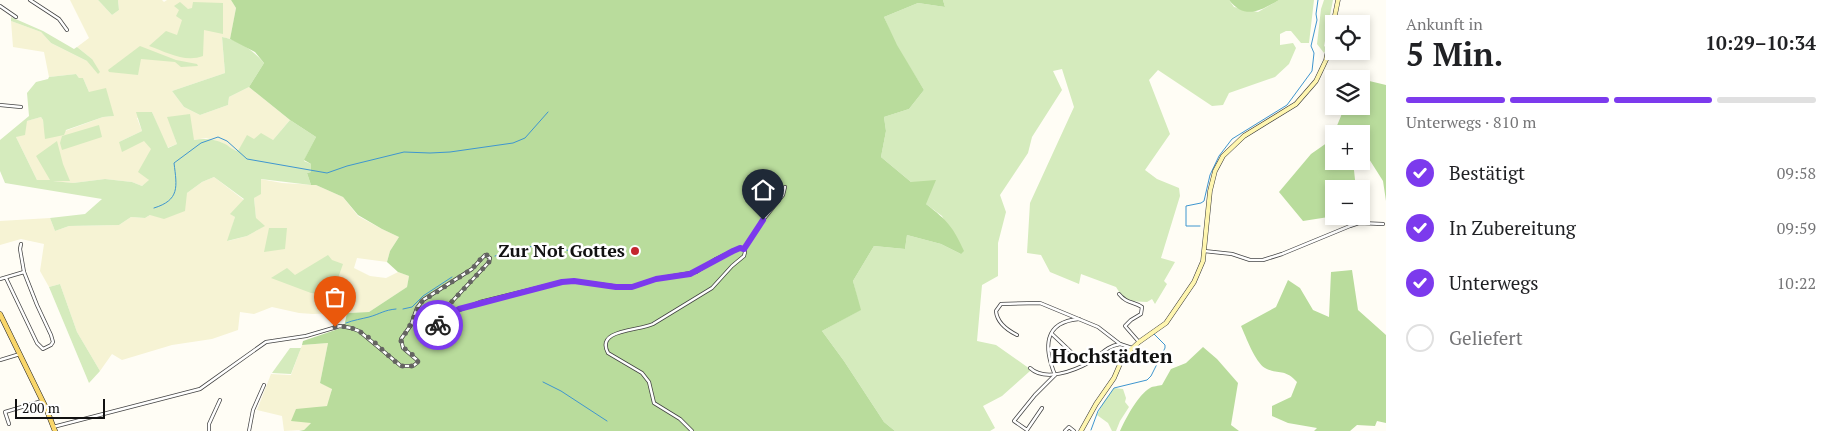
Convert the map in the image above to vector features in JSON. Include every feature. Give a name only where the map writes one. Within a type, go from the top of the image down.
[{"type":"main road","points":[[1081,431],[1096,404],[1114,378],[1123,357],[1139,342],[1166,323],[1194,282],[1203,261],[1210,191],[1223,156],[1236,142],[1296,104],[1316,81],[1326,60],[1338,0]]},
{"type":"main road","points":[[0,314],[54,429]]},
{"type":"street","points":[[30,0],[58,19],[67,30]]},
{"type":"street","points":[[0,6],[16,18]]},
{"type":"street","points":[[0,105],[21,106]]},
{"type":"street","points":[[692,431],[680,419],[655,405],[648,380],[642,373],[608,353],[606,342],[614,334],[653,324],[706,293],[717,284],[732,266],[744,256],[744,249],[763,220],[783,196],[785,187]]},
{"type":"street","points":[[1204,251],[1232,254],[1250,260],[1263,260],[1359,223],[1383,224]]},
{"type":"street","points":[[6,278],[37,342],[44,349],[52,344],[51,335],[24,272],[20,249],[21,244]]},
{"type":"street","points":[[54,429],[200,389],[266,342],[306,336],[340,326],[351,328],[364,334],[401,366],[413,366],[417,363],[417,360],[403,348],[401,341],[412,322],[417,308],[426,298],[475,266],[484,255],[489,256],[490,260],[445,309],[438,322],[440,329],[446,329],[450,315],[455,311],[490,299],[562,282],[582,281],[609,286],[632,287],[656,279],[690,274],[733,251],[740,248],[744,249]]},
{"type":"street","points":[[0,279],[24,272]]},
{"type":"street","points":[[1119,294],[1128,302],[1142,307],[1141,314],[1130,320],[1125,326],[1139,342]]},
{"type":"street","points":[[1018,335],[1004,327],[997,318],[996,311],[999,305],[1004,303],[1034,302],[1044,304],[1081,319],[1109,334],[1120,344],[1132,348]]},
{"type":"street","points":[[1068,314],[1068,321]]},
{"type":"street","points":[[1055,375],[1047,348],[1052,334],[1060,324],[1081,319]]},
{"type":"street","points":[[1052,334],[1071,352]]},
{"type":"street","points":[[1030,368],[1038,374],[1055,375],[1089,363],[1108,347],[1120,344]]},
{"type":"street","points":[[0,360],[20,354]]},
{"type":"street","points":[[1042,408],[1027,430],[1014,421],[1035,395],[1055,375]]},
{"type":"street","points":[[249,431],[253,410],[264,385]]},
{"type":"street","points":[[209,431],[209,424],[220,400]]},
{"type":"street","points":[[9,424],[4,412],[42,401]]},
{"type":"street","points":[[1065,431],[1069,427],[1074,431]]},
{"type":"shaded area","points":[[70,0],[98,0],[112,15],[119,10],[118,0],[162,0],[164,2],[167,0],[231,0],[236,8],[230,39],[222,37],[225,73],[172,91],[184,107],[200,115],[228,105],[229,97],[249,87],[290,120],[273,140],[254,140],[238,151],[223,143],[206,138],[194,140],[168,117],[177,144],[167,148],[152,112],[137,118],[142,131],[119,142],[145,140],[152,149],[146,159],[149,181],[142,186],[132,182],[105,179],[73,183],[37,180],[16,137],[27,121],[41,117],[46,138],[103,117],[114,116],[89,92],[83,78],[79,78],[76,74],[49,77],[44,52],[13,47],[11,21],[41,32],[51,43],[87,61],[92,59],[77,47],[89,38]]},
{"type":"shaded area","points":[[214,177],[244,200],[231,214],[235,217],[228,241],[247,236],[264,226],[256,219],[254,198],[260,179],[282,183],[316,185],[343,197],[358,216],[399,237],[390,251],[387,262],[357,258],[354,268],[370,276],[386,278],[398,272],[409,276],[407,287],[369,312],[313,314],[272,307],[254,314],[240,312],[238,330],[212,339],[172,345],[122,360],[112,354],[100,371],[77,332],[60,284],[49,287],[40,271],[44,244],[21,239],[0,245],[0,221],[50,218],[55,231],[69,226],[119,225],[131,217],[145,218],[202,182]]},
{"type":"shaded area","points":[[328,343],[320,383],[332,388],[328,406],[319,407],[311,423],[304,430],[284,431],[282,416],[257,410],[271,374],[291,375],[302,345]]},
{"type":"green space","points":[[98,0],[118,0],[119,10],[112,15]]},
{"type":"green space","points":[[231,0],[943,0],[945,7],[918,3],[884,17],[897,45],[924,90],[909,109],[884,117],[886,131],[881,157],[911,182],[936,180],[926,204],[949,225],[964,251],[961,254],[941,244],[907,235],[905,249],[874,246],[853,281],[861,310],[822,331],[884,422],[895,431],[299,431],[304,430],[311,423],[291,421],[296,409],[327,406],[332,389],[320,383],[328,343],[302,345],[303,341],[344,327],[347,313],[369,312],[407,287],[409,276],[398,272],[387,262],[390,251],[399,237],[358,215],[343,197],[316,185],[311,185],[307,173],[311,172],[311,164],[304,160],[316,137],[290,120],[249,87],[264,63],[255,52],[230,39],[236,8]]},
{"type":"green space","points":[[943,0],[1229,0],[1234,7],[1258,12],[1279,0],[1314,0],[1309,43],[1301,43],[1291,31],[1280,34],[1280,45],[1293,43],[1296,48],[1289,64],[1275,77],[1229,93],[1223,105],[1212,106],[1158,70],[1149,80],[1170,134],[1145,170],[1157,179],[1179,188],[1180,196],[1161,258],[1175,262],[1164,281],[1167,284],[1155,304],[1152,299],[1147,302],[1128,301],[1123,298],[1116,287],[1081,274],[1079,284],[1050,272],[1041,255],[1027,253],[1030,203],[1074,107],[1062,69],[1053,71],[1062,90],[1032,137],[1028,153],[1000,195],[1006,212],[998,243],[998,276],[982,285],[977,341],[996,345],[1030,369],[1030,371],[1002,396],[983,406],[995,428],[990,431],[895,431],[884,422],[822,331],[860,310],[853,281],[874,246],[905,249],[907,235],[941,244],[961,254],[942,216],[926,204],[911,182],[881,157],[886,131],[884,117],[909,109],[924,90],[896,45],[884,17],[918,3],[945,7]]},
{"type":"green space","points":[[1229,0],[1279,0],[1259,10],[1247,12],[1235,6]]},
{"type":"green space","points":[[1324,0],[1333,0],[1330,15],[1325,15],[1324,53],[1317,44],[1321,9]]},
{"type":"green space","points":[[180,2],[188,9],[192,8],[193,2],[223,3],[223,34],[204,30],[203,56],[196,58],[182,57],[149,46],[166,31],[177,35],[182,20],[176,16],[179,10],[174,6]]},
{"type":"green space","points":[[11,17],[43,31],[74,49],[77,47],[92,59],[100,72],[98,74],[87,61],[51,43],[41,32],[11,21]]},
{"type":"green space","points":[[222,37],[234,40],[245,46],[264,63],[249,87],[229,97],[228,105],[200,115],[184,107],[172,91],[225,73]]},
{"type":"green space","points":[[140,46],[176,60],[197,64],[198,66],[181,67],[175,62],[141,59],[138,75],[109,72],[108,70]]},
{"type":"green space","points":[[76,74],[79,78],[83,78],[89,92],[106,88],[114,116],[103,117],[66,130],[64,135],[45,139],[41,117],[27,121],[25,135],[16,137],[37,180],[50,180],[36,156],[57,141],[70,181],[53,181],[73,183],[105,179],[132,182],[142,186],[149,180],[138,172],[151,149],[144,141],[122,152],[119,142],[142,131],[136,112],[152,112],[168,148],[177,144],[167,117],[190,114],[194,140],[216,141],[238,151],[247,135],[254,139],[261,133],[273,140],[290,120],[316,137],[304,161],[311,164],[311,172],[307,173],[311,185],[261,179],[261,194],[254,198],[256,218],[265,226],[247,236],[227,241],[235,217],[230,214],[244,199],[214,177],[202,182],[187,193],[185,211],[164,219],[150,215],[145,218],[131,217],[119,225],[69,226],[55,231],[50,218],[85,214],[102,199],[5,183],[0,171],[0,140],[29,116],[27,93],[36,82],[48,79],[49,77]]},
{"type":"green space","points":[[1370,81],[1386,85],[1386,201],[1383,181],[1370,160],[1370,125],[1337,125],[1341,116],[1370,115]]},
{"type":"green space","points":[[99,125],[102,137],[62,150],[60,143],[62,136]]},
{"type":"green space","points":[[1325,144],[1325,170],[1354,170],[1355,180],[1325,180],[1325,218],[1303,221],[1279,192],[1311,154]]},
{"type":"green space","points":[[269,228],[287,228],[285,249],[264,252]]},
{"type":"green space","points":[[328,255],[332,260],[343,264],[332,295],[311,293],[271,278],[287,268],[295,275]]},
{"type":"green space","points":[[1352,270],[1358,310],[1386,335],[1386,423],[1377,421],[1375,426],[1357,425],[1350,431],[1314,431],[1317,428],[1288,423],[1272,416],[1272,406],[1291,397],[1297,382],[1285,373],[1270,370],[1261,365],[1251,349],[1241,326],[1276,307],[1288,280],[1300,288],[1313,310],[1329,317],[1331,272]]},
{"type":"green space","points":[[60,284],[77,332],[100,371],[89,383],[49,287]]},
{"type":"green space","points":[[1203,347],[1217,359],[1238,383],[1231,425],[1239,431],[1120,431],[1141,396],[1151,387],[1162,385],[1171,369],[1186,363]]},
{"type":"green space","points":[[290,348],[301,348],[291,374],[272,373]]},
{"type":"green space","points":[[1114,388],[1123,389],[1126,398],[1125,402],[1129,407],[1116,431],[1112,431],[1108,423],[1097,415]]},
{"type":"waterway","points":[[1200,226],[1186,226],[1186,206],[1204,201],[1210,175],[1219,156],[1232,139],[1287,105],[1312,71],[1314,53],[1311,46],[1317,20],[1318,0]]},
{"type":"waterway","points":[[154,208],[173,197],[176,186],[174,163],[201,143],[218,137],[227,141],[247,159],[327,173],[404,152],[450,152],[513,143],[525,138],[548,112]]},
{"type":"waterway","points":[[495,256],[537,245],[575,252],[604,254]]},
{"type":"waterway","points":[[403,309],[412,307],[423,296],[452,277]]},
{"type":"waterway","points":[[346,323],[396,309]]},
{"type":"waterway","points":[[1091,430],[1098,411],[1114,388],[1147,380],[1151,376],[1165,348],[1165,345],[1154,334]]},
{"type":"waterway","points":[[543,382],[561,391],[607,421]]},
{"type":"way so far","points":[[335,327],[344,326],[359,332],[401,366],[415,366],[418,362],[416,358],[405,350],[401,344],[401,339],[409,328],[418,305],[472,269],[482,256],[488,255],[490,258],[489,262],[445,309],[438,325]]},
{"type":"place","name":"Zur Not Gottes","points":[[635,251]]},
{"type":"district","name":"Hochstädten","points":[[1112,356]]},
{"type":"route","points":[[438,325],[439,328],[446,329],[450,315],[459,309],[556,283],[582,281],[616,287],[632,287],[656,279],[690,274],[733,251],[740,248],[744,249],[763,220]]}]
